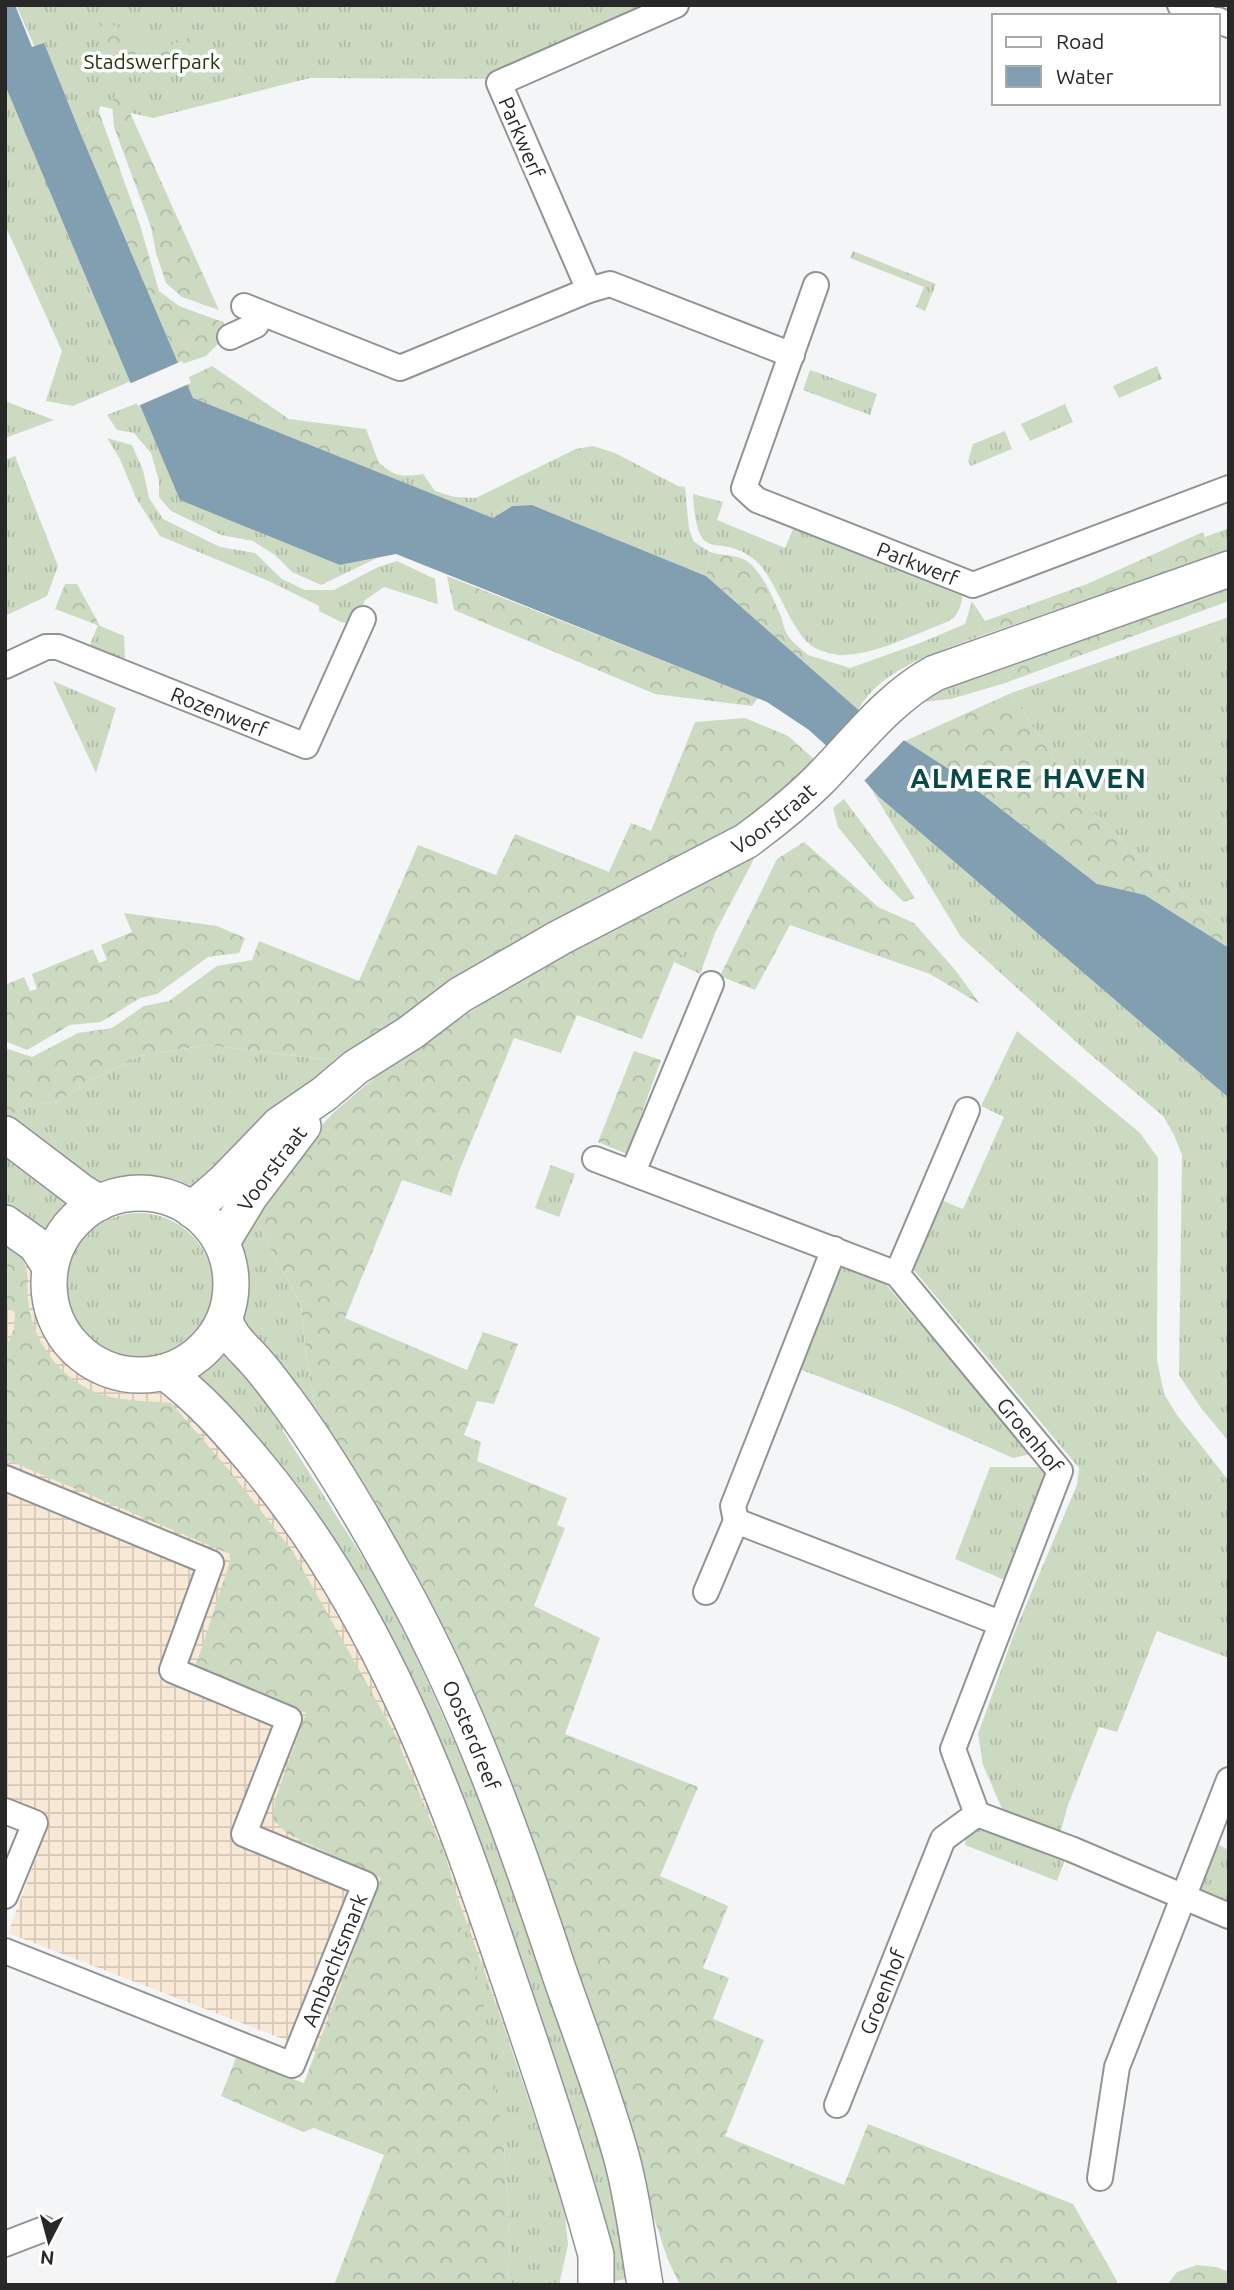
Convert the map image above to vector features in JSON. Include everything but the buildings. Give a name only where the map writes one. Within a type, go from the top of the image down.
[{"type":"main road","name":"Voorstraat","points":[[192,1210],[225,1181],[279,1125],[324,1094],[356,1067],[410,1033],[460,995],[515,962],[746,841],[771,823],[818,781],[883,712],[919,682],[1229,569]]},
{"type":"main road","name":"Voorstraat","points":[[222,1242],[250,1196],[293,1142],[324,1094]]},
{"type":"main road","points":[[5,1134],[99,1203]]},
{"type":"main road","points":[[126,1194],[155,1194],[183,1203],[192,1210],[206,1220],[222,1242],[231,1267],[232,1294],[225,1320],[215,1338],[201,1353],[184,1365],[165,1372],[139,1376],[113,1371],[89,1360],[69,1342],[56,1319],[49,1294],[50,1267],[59,1241],[76,1219],[99,1203],[126,1194]]},
{"type":"main road","points":[[5,1223],[36,1245],[50,1267]]},
{"type":"main road","name":"Oosterdreef","points":[[225,1320],[229,1333],[258,1363],[287,1402],[350,1497],[433,1648],[496,1791],[593,2067],[621,2156],[630,2192],[645,2285]]},
{"type":"main road","points":[[165,1372],[220,1420],[304,1525],[362,1620],[405,1703],[465,1852],[536,2058],[596,2255],[596,2285]]},
{"type":"main road","name":"Oosterdreef","points":[[630,2192],[663,2285]]},
{"type":"main road","points":[[576,2285],[580,2255],[580,2196]]},
{"type":"street","name":"Parkwerf","points":[[589,290],[499,83],[676,5]]},
{"type":"street","points":[[1180,5],[1201,14]]},
{"type":"street","points":[[230,337],[250,316],[400,368],[589,290],[610,284],[792,355]]},
{"type":"street","name":"Parkwerf","points":[[816,285],[744,488],[757,500],[973,585],[1229,488]]},
{"type":"street","name":"Rozenwerf","points":[[5,666],[46,647],[77,653],[306,746],[363,619]]},
{"type":"street","points":[[633,1172],[711,984]]},
{"type":"street","points":[[897,1274],[967,1110]]},
{"type":"street","name":"Groenhof","points":[[595,1159],[897,1274],[1060,1471],[953,1749],[977,1814],[943,1839],[837,2105]]},
{"type":"street","points":[[706,1592],[736,1521],[733,1506],[834,1250]]},
{"type":"street","name":"Ambachtsmark","points":[[5,1478],[211,1563],[172,1670],[289,1719],[244,1834],[365,1884],[292,2065],[5,1951]]},
{"type":"street","points":[[736,1521],[1000,1623]]},
{"type":"street","points":[[1100,2178],[1117,2067],[1229,1780]]},
{"type":"street","points":[[5,1811],[35,1822],[5,1896]]},
{"type":"street","points":[[977,1814],[1071,1849],[1229,1916]]},
{"type":"street","points":[[5,2244],[44,2230]]},
{"type":"shaded area","points":[[5,1176],[268,1423],[378,1598],[475,1808],[552,2028],[340,2061],[8,1933],[50,1820],[5,1801]]},
{"type":"green space","name":"Stadswerfpark","points":[[16,5],[674,5],[512,79],[310,78],[153,118],[100,106],[99,112],[82,137],[67,99],[57,97]]},
{"type":"green space","points":[[95,22],[116,26],[135,39],[163,48],[188,38],[200,29],[202,40],[145,74],[110,70]]},
{"type":"green space","points":[[5,85],[131,381],[73,406],[46,401],[62,351],[5,225]]},
{"type":"green space","points":[[118,86],[219,310],[182,297],[166,283],[151,227],[114,127],[112,104]]},
{"type":"green space","points":[[99,112],[140,225],[159,291],[179,306],[223,322],[228,334],[206,356],[179,365],[82,137]]},
{"type":"green space","points":[[853,251],[936,284],[925,311],[916,307],[924,287],[850,258]]},
{"type":"green space","points":[[212,366],[289,419],[366,429],[379,463],[375,471],[193,398],[185,379]]},
{"type":"green space","points":[[1157,366],[1162,379],[1119,398],[1113,386]]},
{"type":"green space","points":[[810,370],[877,394],[870,415],[803,390]]},
{"type":"green space","points":[[5,401],[54,420],[5,438]]},
{"type":"green space","points":[[140,402],[340,565],[377,558],[321,585],[292,572],[275,555],[253,541],[221,535],[171,511],[159,497],[159,481],[151,453],[134,433],[117,430],[107,415]]},
{"type":"green space","points":[[1065,404],[1073,422],[1030,441],[1021,424]]},
{"type":"green space","points":[[1005,431],[1012,449],[971,466],[968,461],[973,444]]},
{"type":"green space","points":[[107,438],[132,445],[143,470],[149,498],[163,519],[220,547],[255,553],[282,579],[305,590],[334,590],[378,567],[397,561],[435,579],[438,604],[384,587],[365,600],[352,625],[319,611],[319,606],[271,582],[160,536],[136,498],[120,459]]},
{"type":"green space","points":[[593,446],[615,453],[678,486],[685,487],[689,529],[694,542],[710,552],[706,576],[532,505],[511,506],[493,518],[375,471],[379,463],[400,475],[423,474],[435,491],[454,497],[476,498],[576,449]]},
{"type":"green space","points":[[15,456],[58,566],[47,596],[5,616],[5,460]]},
{"type":"green space","points":[[693,494],[723,502],[717,520],[785,548],[793,529],[962,596],[959,609],[947,622],[901,641],[857,654],[842,655],[815,648],[799,632],[771,581],[756,561],[743,552],[705,541],[699,533],[695,518]]},
{"type":"green space","points":[[1229,528],[1229,558],[1215,563],[1205,537]]},
{"type":"green space","points":[[1203,532],[1213,557],[983,635],[972,601],[985,621],[1087,584]]},
{"type":"green space","points":[[710,552],[734,556],[753,566],[767,586],[788,635],[808,655],[805,663],[706,576]]},
{"type":"green space","points":[[447,576],[758,698],[752,706],[655,694],[454,610]]},
{"type":"green space","points":[[1229,579],[1229,601],[1005,683],[1021,656]]},
{"type":"green space","points":[[65,584],[77,584],[100,626],[55,609]]},
{"type":"green space","points":[[972,601],[983,635],[930,655],[896,672],[868,695],[858,710],[805,663],[808,655],[850,668],[920,643],[965,624]]},
{"type":"green space","points":[[1229,617],[1229,931],[1136,855],[1077,795],[1011,693]]},
{"type":"green space","points":[[98,625],[124,636],[125,658],[115,659],[89,647]]},
{"type":"green space","points":[[1021,656],[1005,683],[951,699],[913,703],[940,684]]},
{"type":"green space","points":[[53,681],[116,708],[96,773]]},
{"type":"green space","points":[[1011,693],[1077,795],[1136,855],[1229,931],[1229,948],[1145,895],[1101,887],[955,773],[905,741]]},
{"type":"green space","points":[[745,718],[788,736],[815,760],[749,822],[688,858],[516,941],[338,1061],[207,1045],[140,1056],[58,1101],[21,1108],[5,1120],[5,1048],[32,1057],[78,1033],[112,1028],[144,1006],[169,1001],[217,966],[252,960],[259,941],[359,981],[418,845],[496,875],[515,834],[609,872],[631,823],[651,831],[695,722]]},
{"type":"green space","points":[[870,787],[1229,1098],[1229,1442],[1201,1408],[1179,1375],[1182,1155],[1174,1135],[1163,1116],[1084,1049],[961,937]]},
{"type":"green space","points":[[844,799],[915,898],[904,902],[882,881],[838,827],[833,808]]},
{"type":"green space","points":[[804,842],[878,907],[914,923],[956,971],[980,1004],[930,974],[790,925],[755,990],[720,976],[777,859]]},
{"type":"green space","points":[[756,855],[715,933],[678,956],[674,962],[642,1039],[577,1015],[561,1053],[514,1038],[451,1196],[402,1180],[345,1318],[467,1370],[483,1332],[518,1344],[494,1404],[477,1401],[464,1435],[481,1442],[477,1461],[567,1498],[557,1525],[565,1528],[534,1606],[600,1638],[565,1734],[698,1787],[660,1876],[728,1906],[703,1968],[729,1978],[713,2019],[764,2040],[725,2136],[844,2185],[868,2124],[1073,2204],[1117,2285],[680,2285],[668,2260],[520,1815],[373,1498],[317,1416],[306,1355],[301,1305],[249,1209],[265,1187],[333,1113],[388,1066],[484,1003],[605,930]]},
{"type":"green space","points":[[124,913],[217,926],[245,938],[239,953],[208,957],[157,994],[140,998],[101,1022],[70,1025],[27,1050],[5,1041],[5,985],[24,977],[30,991],[37,989],[32,974],[93,949],[99,963],[107,960],[101,945],[132,932]]},
{"type":"green space","points":[[715,933],[700,974],[674,962],[678,956]]},
{"type":"green space","points":[[1017,1031],[1140,1133],[1158,1158],[1157,1360],[1164,1394],[1177,1415],[1229,1481],[1229,1658],[1157,1631],[1117,1732],[1099,1727],[1068,1805],[1060,1834],[1003,1811],[983,1765],[978,1734],[1015,1631],[1077,1485],[1079,1468],[912,1268],[941,1200],[963,1209],[1004,1117],[981,1106]]},
{"type":"green space","points":[[207,1045],[338,1061],[197,1187],[181,1188],[137,1181],[102,1187],[7,1121],[21,1108],[58,1101],[140,1056]]},
{"type":"green space","points":[[634,1051],[661,1060],[627,1154],[598,1142]]},
{"type":"green space","points":[[5,1146],[84,1207],[64,1225],[50,1247],[5,1214]]},
{"type":"green space","points":[[551,1165],[575,1174],[559,1217],[535,1208]]},
{"type":"green space","points":[[249,1209],[301,1305],[306,1355],[317,1416],[240,1330],[239,1310],[245,1284],[236,1246]]},
{"type":"green space","points":[[139,1213],[167,1219],[180,1225],[191,1235],[201,1246],[207,1259],[213,1287],[207,1315],[201,1328],[191,1339],[180,1349],[167,1355],[139,1361],[111,1355],[98,1349],[87,1339],[77,1328],[71,1315],[65,1287],[71,1259],[77,1246],[87,1235],[98,1225],[111,1219]]},
{"type":"green space","points":[[5,1245],[24,1263],[28,1300],[36,1331],[43,1346],[64,1372],[91,1390],[106,1396],[171,1403],[230,1471],[293,1552],[395,1734],[446,1858],[456,1893],[457,1915],[481,1988],[504,2146],[510,2237],[508,2285],[334,2285],[384,2155],[314,2128],[303,2132],[221,2096],[236,2058],[304,2083],[381,1878],[288,1834],[273,1820],[275,1800],[306,1713],[196,1665],[232,1555],[5,1459],[5,1350],[14,1329],[15,1312],[5,1307]]},
{"type":"green space","points":[[835,1265],[883,1281],[1031,1454],[1013,1458],[898,1407],[794,1367]]},
{"type":"green space","points":[[225,1342],[279,1408],[283,1431],[400,1620],[493,1828],[600,2142],[630,2278],[611,2282],[599,2209],[581,2137],[455,1776],[425,1705],[392,1644],[195,1374],[214,1358]]},
{"type":"green space","points":[[990,1467],[1042,1467],[1050,1478],[1007,1581],[955,1559]]},
{"type":"green space","points":[[977,1827],[1065,1859],[1057,1881],[965,1845],[966,1835]]},
{"type":"green space","points":[[1215,1843],[1229,1850],[1229,1904],[1195,1890]]},
{"type":"green space","points":[[456,1893],[564,2205],[568,2245],[559,2285],[508,2285],[510,2237],[504,2146],[457,1915]]},
{"type":"green space","points":[[1197,2265],[1216,2267],[1229,2272],[1229,2285],[1167,2285],[1177,2272]]},
{"type":"water","points":[[5,5],[15,5],[32,47],[44,43],[193,398],[493,518],[512,506],[532,505],[706,576],[863,714],[955,773],[1097,884],[1145,895],[1229,948],[1229,1098],[879,797],[809,730],[767,702],[396,554],[340,565],[180,500],[5,85]]},
{"type":"pier","points":[[182,361],[191,383],[138,406],[129,384]]},
{"type":"pier","points":[[886,719],[906,738],[862,783],[844,765]]},
{"type":"district","name":"ALMERE HAVEN","points":[[1029,777]]}]
